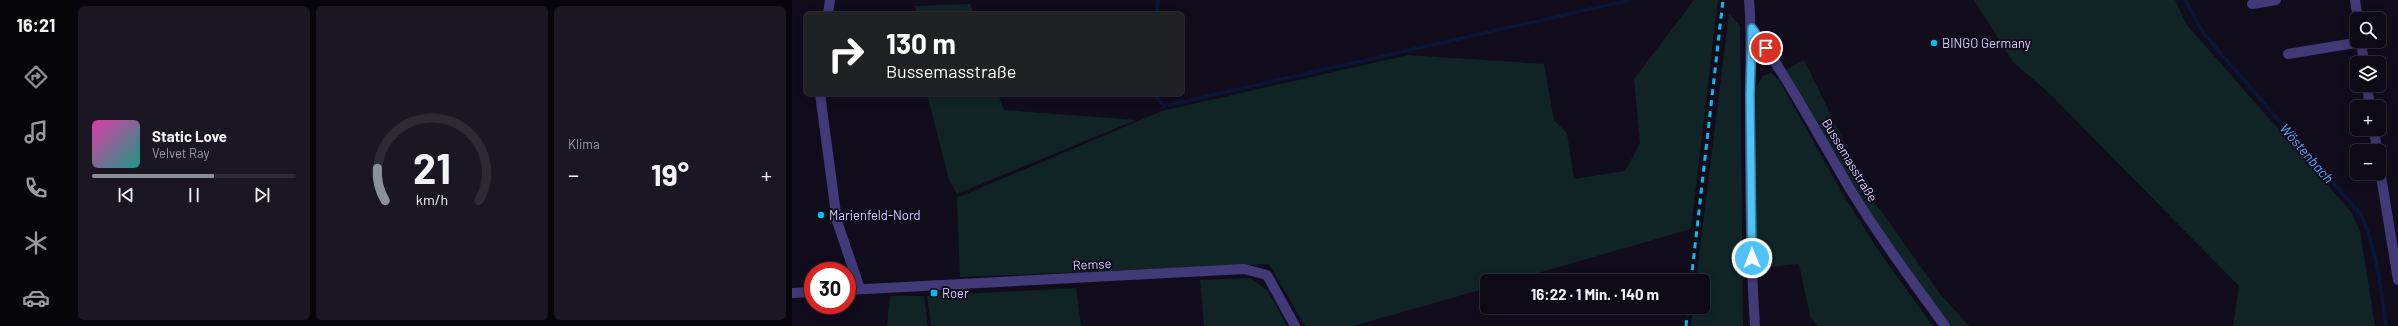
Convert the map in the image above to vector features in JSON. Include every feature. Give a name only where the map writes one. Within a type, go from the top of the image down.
[{"type":"street","points":[[828,12],[830,0]]},
{"type":"street","name":"Bussemasstraße","points":[[1749,0],[1752,28],[1781,68],[1851,189],[1893,256],[1945,326]]},
{"type":"street","points":[[2252,4],[2276,0]]},
{"type":"street","points":[[2355,0],[2357,12]]},
{"type":"street","points":[[1752,28],[1750,95],[1752,265],[1755,326]]},
{"type":"street","points":[[2288,54],[2350,44]]},
{"type":"street","points":[[820,96],[837,221],[860,289]]},
{"type":"street","points":[[2383,180],[2393,223],[2398,280]]},
{"type":"street","name":"Remse","points":[[856,289],[1244,269],[1266,276],[1295,326]]},
{"type":"street","points":[[792,293],[804,292]]},
{"type":"green space","points":[[1694,0],[1718,0],[1691,229],[1534,274],[1480,274],[1480,290],[1353,326],[1305,326],[1269,264],[960,277],[957,198],[1162,111],[1408,55],[1544,64],[1554,120],[1567,133],[1574,179],[1625,171],[1640,143],[1634,79]]},
{"type":"green space","points":[[1974,0],[2175,0],[2187,25],[2352,213],[2360,231],[2375,326],[2233,326],[2239,286],[2049,93],[2013,62]]},
{"type":"green space","points":[[970,4],[973,12],[916,12],[915,6]]},
{"type":"green space","points":[[1729,13],[1740,26],[1743,326],[1691,326],[1692,314],[1710,314],[1710,274],[1697,274]]},
{"type":"green space","points":[[1804,60],[1871,197],[1940,294],[1969,326],[1950,326],[1883,231],[1842,167],[1786,70]]},
{"type":"green space","points":[[1771,73],[1779,80],[1841,191],[1878,250],[1933,326],[1817,326],[1810,316],[1799,264],[1757,268],[1756,87],[1763,76]]},
{"type":"green space","points":[[928,96],[999,96],[1004,110],[1136,120],[957,194],[949,180]]},
{"type":"green space","points":[[1250,278],[1268,291],[1287,326],[1204,326],[1200,280]]},
{"type":"green space","points":[[1076,288],[1081,326],[931,326],[927,296]]},
{"type":"green space","points":[[890,296],[924,296],[928,326],[887,326]]},
{"type":"waterway","points":[[1157,12],[1158,0]]},
{"type":"waterway","points":[[1156,96],[1164,106],[1630,0]]},
{"type":"waterway","name":"Wöstenbach","points":[[2185,0],[2204,34],[2361,215],[2375,255],[2386,326]]},
{"type":"railway","points":[[1692,274],[1723,0]]},
{"type":"railway","points":[[1686,326],[1687,314]]},
{"type":"place","name":"BINGO Germany","points":[[1934,43]]},
{"type":"place","name":"Marienfeld-Nord","points":[[821,215]]},
{"type":"place","name":"Roer","points":[[934,293]]},
{"type":"route","points":[[1752,258],[1750,95],[1752,28],[1766,48]]}]
